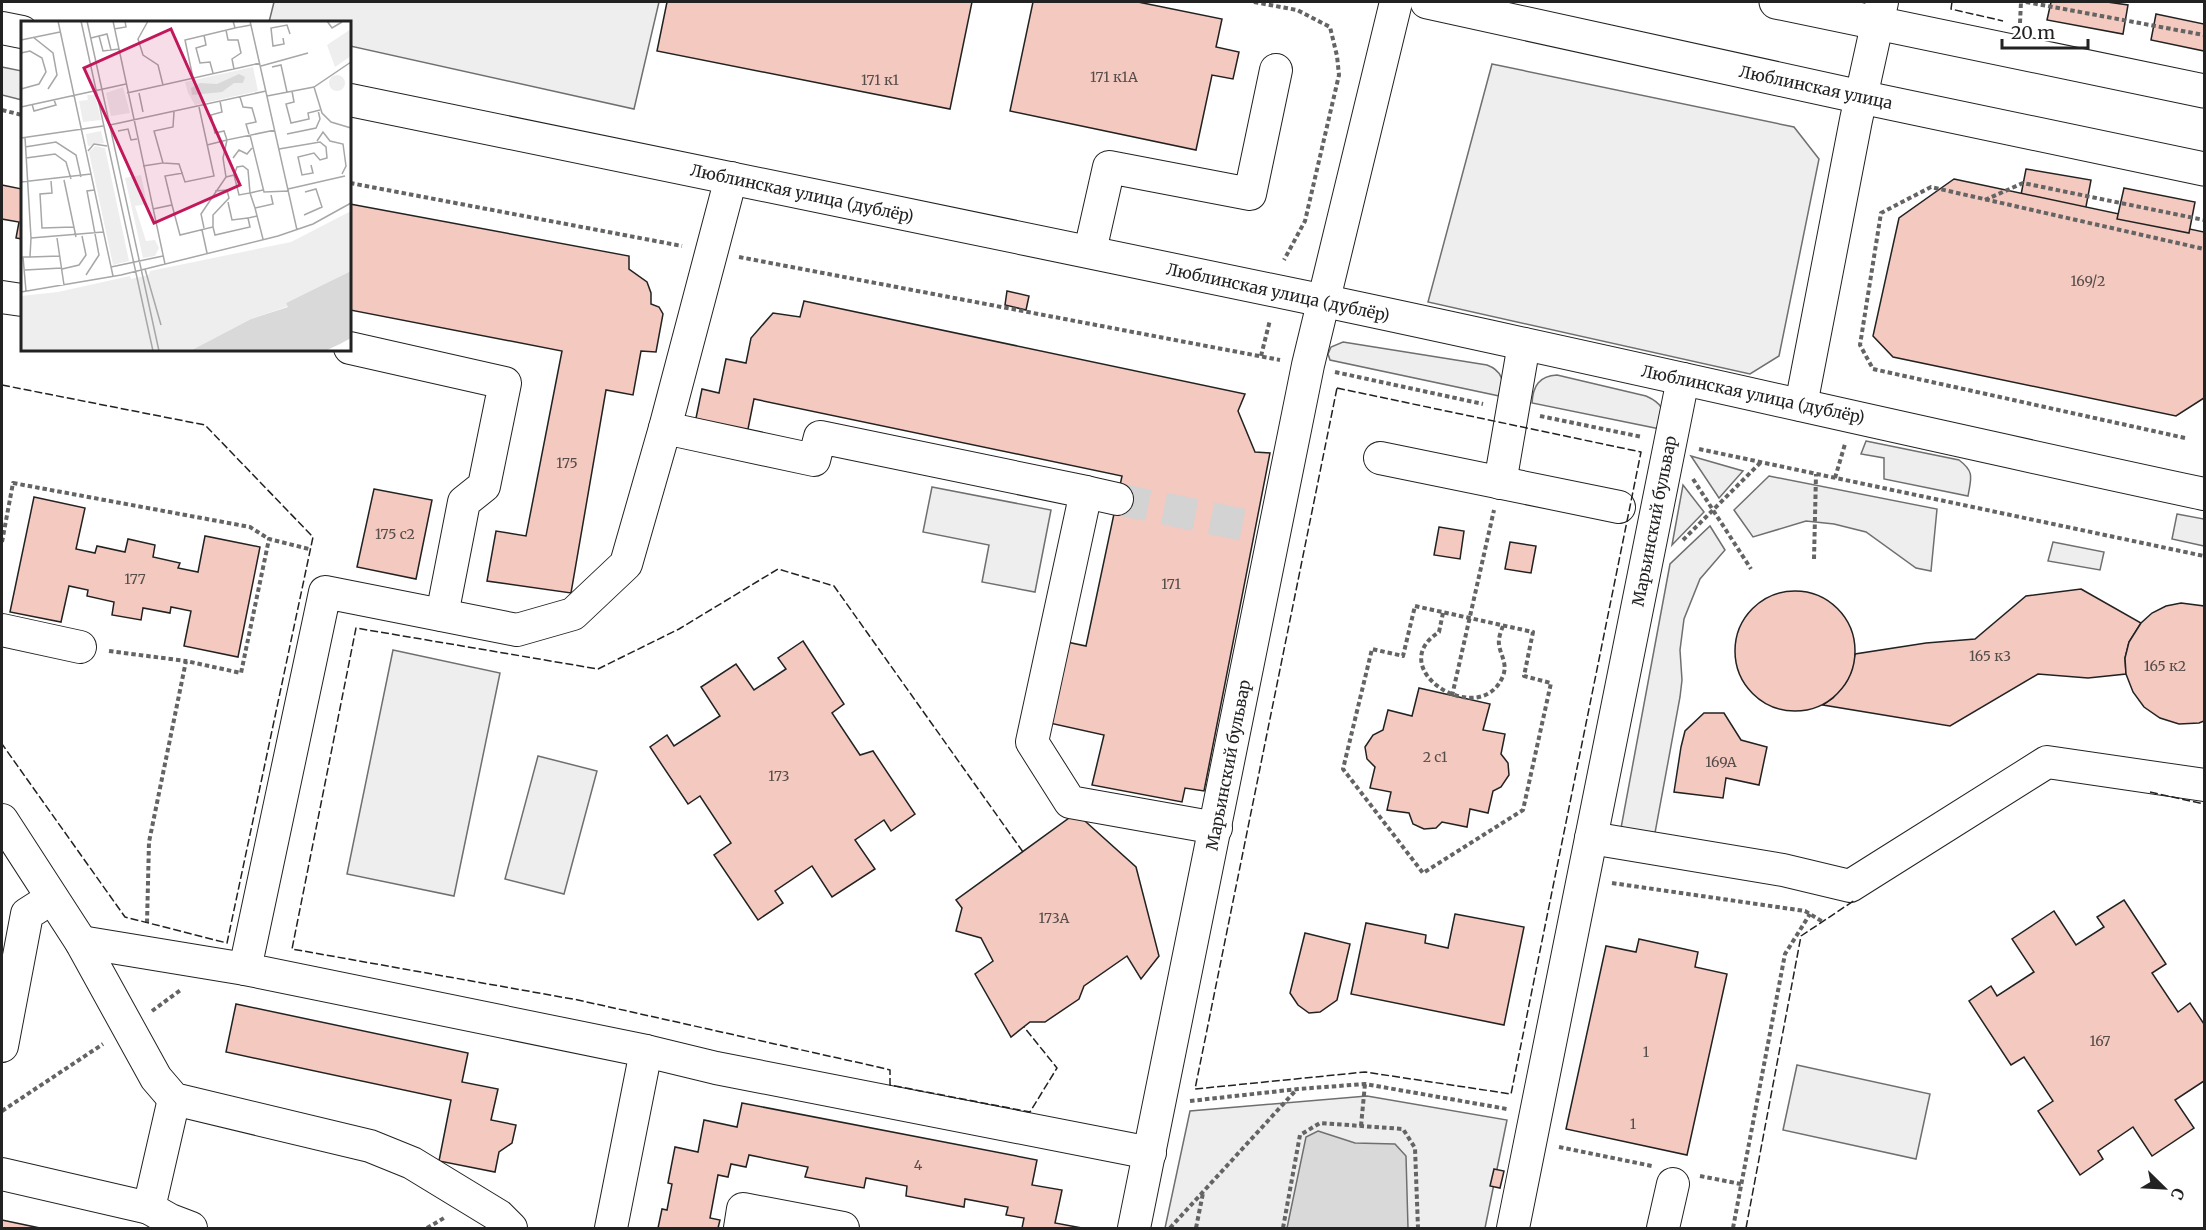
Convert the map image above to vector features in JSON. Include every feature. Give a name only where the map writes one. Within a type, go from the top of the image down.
[{"type":"main road","name":"Люблинская улица","points":[[1427,2],[2205,169]]},
{"type":"main road","points":[[1776,2],[1880,12],[2205,91]]},
{"type":"street","name":"Марьинский бульвар","points":[[1134,1228],[1216,828],[1265,529],[1396,2]]},
{"type":"street","points":[[1801,405],[1861,97],[1880,12]]},
{"type":"street","points":[[2,28],[21,32]]},
{"type":"street","points":[[1090,251],[1109,167],[1250,194],[1276,70]]},
{"type":"street","name":"Люблинская улица (дублёр)","points":[[351,100],[1090,251],[2205,494]]},
{"type":"street","points":[[231,967],[325,592],[517,630],[573,614],[626,564],[665,428],[731,178]]},
{"type":"street","points":[[2,297],[21,300]]},
{"type":"street","points":[[1500,483],[1524,344]]},
{"type":"street","points":[[351,348],[505,383],[484,486],[464,502],[442,615]]},
{"type":"street","name":"Марьинский бульвар","points":[[1513,1228],[1589,850],[1681,446],[1683,379]]},
{"type":"street","points":[[665,428],[814,460],[820,437],[1117,499]]},
{"type":"street","points":[[1380,458],[1619,507]]},
{"type":"street","points":[[1086,492],[1032,742],[1070,802],[1216,828]]},
{"type":"street","points":[[2,630],[80,647]]},
{"type":"street","points":[[1589,850],[1783,870],[1850,886],[2047,762],[2205,785]]},
{"type":"street","points":[[2,820],[81,942],[156,1078],[174,1099],[370,1146],[402,1158],[499,1216],[511,1228]]},
{"type":"street","points":[[2,1046],[27,914],[52,898]]},
{"type":"street","points":[[81,942],[231,967],[646,1051],[716,1068],[1150,1153]]},
{"type":"street","points":[[611,1228],[646,1051]]},
{"type":"street","points":[[149,1208],[174,1099]]},
{"type":"street","points":[[2,1174],[149,1208],[170,1220],[191,1228]]},
{"type":"street","points":[[1663,1228],[1673,1184]]},
{"type":"street","points":[[740,1228],[743,1209],[843,1228]]},
{"type":"path","points":[[1254,2],[1297,10],[1330,27],[1337,56],[1339,75],[1305,221],[1284,260]]},
{"type":"path","points":[[2026,2],[2205,35]]},
{"type":"path","points":[[2,110],[21,115]]},
{"type":"path","points":[[351,183],[1282,360]]},
{"type":"path","points":[[1984,200],[2023,183],[2205,220]]},
{"type":"path","points":[[2185,438],[1873,369],[1860,345],[1881,213],[1931,187],[2205,249]]},
{"type":"path","points":[[1261,356],[1270,317]]},
{"type":"path","points":[[1835,478],[1846,438]]},
{"type":"path","points":[[1681,446],[2205,556]]},
{"type":"path","points":[[1681,446],[1713,510],[1751,569]]},
{"type":"path","points":[[1676,547],[1761,462]]},
{"type":"path","points":[[1814,559],[1816,474]]},
{"type":"path","points":[[2,542],[13,483],[250,527],[269,539],[309,549]]},
{"type":"path","points":[[1452,696],[1500,483]]},
{"type":"path","points":[[80,647],[186,661],[240,673],[269,539]]},
{"type":"path","points":[[1415,606],[1443,613],[1533,633],[1524,676],[1551,683],[1523,810],[1423,873],[1343,769],[1372,649],[1403,656],[1415,606]]},
{"type":"path","points":[[1443,613],[1439,632],[1429,638],[1422,653],[1424,673],[1434,685],[1452,696],[1479,696],[1495,690],[1504,674],[1504,656],[1499,644],[1503,626]]},
{"type":"path","points":[[147,923],[148,842],[186,661]]},
{"type":"path","points":[[1589,850],[1611,868],[1611,883],[1805,912],[1823,922]]},
{"type":"path","points":[[1733,1228],[1785,954],[1810,914]]},
{"type":"path","points":[[2,1111],[129,1027],[231,967]]},
{"type":"path","points":[[1159,1105],[1298,1089],[1365,1084],[1509,1109]]},
{"type":"path","points":[[1361,1126],[1365,1084]]},
{"type":"path","points":[[1170,1228],[1298,1089]]},
{"type":"path","points":[[1283,1228],[1300,1135],[1320,1123],[1403,1129],[1415,1148],[1418,1228]]},
{"type":"path","points":[[1196,1228],[1204,1192]]},
{"type":"shaded area","points":[[274,2],[659,2],[634,109],[351,46],[351,21],[269,21]]},
{"type":"shaded area","points":[[1492,64],[1794,127],[1819,159],[1779,356],[1750,374],[1428,302]]},
{"type":"shaded area","points":[[2,67],[21,71],[21,100],[2,95]]},
{"type":"shaded area","points":[[1343,342],[1487,365],[1496,370],[1501,377],[1504,397],[1330,360],[1328,354],[1331,347]]},
{"type":"shaded area","points":[[1557,375],[1652,399],[1662,408],[1665,430],[1532,403],[1538,383],[1546,377]]},
{"type":"shaded area","points":[[1866,441],[1959,460],[1968,468],[1971,476],[1968,496],[1884,479],[1884,458],[1861,454]]},
{"type":"shaded area","points":[[1691,456],[1743,471],[1719,498]]},
{"type":"shaded area","points":[[1769,476],[1937,509],[1931,571],[1916,568],[1866,532],[1834,524],[1806,521],[1753,537],[1734,510]]},
{"type":"shaded area","points":[[1683,485],[1704,512],[1672,545]]},
{"type":"shaded area","points":[[932,487],[1051,510],[1035,592],[982,582],[989,545],[923,532]]},
{"type":"shaded area","points":[[2177,514],[2204,519],[2204,546],[2172,539]]},
{"type":"shaded area","points":[[1710,526],[1725,550],[1700,579],[1684,619],[1680,650],[1682,680],[1680,697],[1655,833],[1621,828],[1670,564]]},
{"type":"shaded area","points":[[2053,542],[2104,552],[2100,570],[2048,561]]},
{"type":"shaded area","points":[[393,650],[500,673],[454,896],[347,874]]},
{"type":"shaded area","points":[[538,756],[597,771],[564,894],[505,879]]},
{"type":"shaded area","points":[[1797,1065],[1930,1094],[1916,1159],[1783,1130]]},
{"type":"shaded area","points":[[1367,1096],[1507,1120],[1485,1228],[1165,1228],[1190,1111]]},
{"type":"shaded area","points":[[1318,1131],[1355,1143],[1395,1144],[1406,1156],[1408,1228],[1287,1228],[1306,1137]]},
{"type":"building","points":[[667,2],[972,2],[950,109],[657,51]]},
{"type":"building","points":[[1033,2],[1138,2],[1222,19],[1216,47],[1239,52],[1233,79],[1212,75],[1196,150],[1010,111]]},
{"type":"building","points":[[2051,2],[2107,2],[2128,5],[2123,34],[2047,20]]},
{"type":"building","points":[[2156,14],[2204,24],[2204,51],[2151,40]]},
{"type":"building","points":[[2026,169],[2091,180],[2085,212],[2020,200]]},
{"type":"building","points":[[1954,179],[2204,232],[2204,398],[2176,416],[1893,357],[1873,336],[1899,218]]},
{"type":"building","points":[[2,185],[21,189],[21,239],[16,238],[19,222],[2,219]]},
{"type":"building","points":[[2124,188],[2195,202],[2189,233],[2117,219]]},
{"type":"building","points":[[351,204],[629,256],[629,269],[647,282],[651,293],[651,304],[659,307],[663,314],[656,352],[641,351],[633,395],[606,390],[571,593],[487,581],[496,531],[526,536],[562,351],[351,310]]},
{"type":"building","points":[[1007,291],[1029,296],[1026,310],[1005,305]]},
{"type":"building","points":[[804,301],[1245,394],[1238,411],[1255,452],[1270,453],[1204,791],[1185,788],[1182,802],[1092,785],[1104,735],[1045,722],[1062,641],[1086,646],[1122,476],[754,399],[747,434],[695,423],[702,389],[719,393],[726,359],[746,363],[751,338],[773,313],[800,317]]},
{"type":"building","points":[[374,489],[432,500],[416,579],[357,567]]},
{"type":"building","points":[[34,497],[85,508],[76,549],[95,553],[97,546],[125,552],[128,539],[155,545],[153,557],[180,563],[178,568],[198,572],[205,536],[260,547],[238,657],[184,646],[191,611],[171,607],[170,613],[143,608],[141,620],[112,615],[114,602],[87,596],[88,590],[69,586],[61,622],[10,612]]},
{"type":"building","points":[[1439,527],[1464,531],[1460,559],[1434,555]]},
{"type":"building","points":[[1510,542],[1536,546],[1531,573],[1505,569]]},
{"type":"building","points":[[2081,589],[2141,623],[2129,642],[2125,658],[2126,674],[2088,678],[2038,674],[1950,726],[1823,705],[1833,698],[1846,682],[1855,654],[1926,643],[1975,639],[2026,596]]},
{"type":"building","points":[[1795,591],[1818,595],[1838,608],[1851,628],[1855,651],[1851,674],[1838,694],[1818,707],[1795,711],[1772,707],[1752,694],[1739,674],[1735,651],[1739,628],[1752,608],[1772,595]]},
{"type":"building","points":[[2181,603],[2204,606],[2204,721],[2199,723],[2179,724],[2160,718],[2144,707],[2133,692],[2126,674],[2125,658],[2129,642],[2141,623],[2152,613],[2166,606]]},
{"type":"building","points":[[803,641],[844,704],[832,713],[860,755],[873,751],[915,814],[891,831],[884,820],[855,840],[875,869],[832,897],[812,866],[775,891],[783,903],[758,920],[714,855],[731,843],[700,796],[688,804],[650,747],[667,735],[674,746],[720,716],[701,687],[736,664],[754,690],[786,669],[778,658]]},
{"type":"building","points":[[1419,688],[1490,704],[1483,730],[1505,734],[1501,754],[1508,763],[1509,775],[1501,787],[1493,791],[1488,813],[1470,809],[1467,827],[1442,822],[1436,828],[1424,829],[1413,824],[1409,813],[1387,810],[1391,792],[1370,788],[1375,767],[1367,759],[1365,747],[1373,735],[1383,730],[1388,710],[1412,716]]},
{"type":"building","points":[[1704,713],[1724,713],[1741,740],[1767,747],[1759,785],[1726,778],[1723,798],[1674,792],[1685,731]]},
{"type":"building","points":[[1076,813],[1136,867],[1159,956],[1141,979],[1127,956],[1084,986],[1079,999],[1045,1022],[1030,1022],[1011,1037],[975,974],[993,961],[981,938],[956,931],[962,908],[956,900]]},
{"type":"building","points":[[2124,900],[2166,964],[2152,973],[2178,1012],[2190,1003],[2204,1024],[2204,1081],[2175,1100],[2194,1128],[2152,1156],[2133,1127],[2098,1151],[2103,1159],[2080,1175],[2038,1111],[2053,1101],[2024,1057],[2011,1065],[1969,1001],[1991,986],[1997,996],[2034,972],[2012,939],[2054,911],[2076,945],[2104,927],[2097,917]]},
{"type":"building","points":[[1455,914],[1524,927],[1504,1025],[1351,994],[1366,923],[1426,935],[1425,943],[1448,948]]},
{"type":"building","points":[[1305,933],[1350,944],[1337,1000],[1320,1012],[1309,1013],[1298,1005],[1290,993]]},
{"type":"building","points":[[1639,939],[1698,952],[1695,967],[1727,974],[1687,1155],[1566,1129],[1606,946],[1636,952]]},
{"type":"building","points":[[236,1004],[468,1053],[462,1082],[498,1089],[491,1120],[516,1125],[512,1143],[499,1152],[495,1172],[439,1161],[451,1100],[226,1052]]},
{"type":"building","points":[[742,1103],[1037,1160],[1032,1185],[1062,1190],[1055,1223],[1082,1228],[1022,1228],[1024,1218],[1006,1215],[1008,1207],[965,1199],[964,1207],[906,1196],[907,1186],[866,1178],[864,1188],[805,1177],[808,1167],[749,1155],[746,1167],[731,1164],[728,1177],[718,1175],[710,1218],[720,1220],[718,1228],[658,1228],[662,1209],[667,1210],[672,1184],[668,1183],[675,1147],[698,1152],[704,1120],[737,1127]]},
{"type":"building","points":[[1494,1169],[1504,1171],[1500,1188],[1490,1186]]},
{"type":"building","points":[[2,1220],[40,1228],[2,1228]]},
{"type":"tunnel","points":[[1117,499],[1254,527]]},
{"type":"fence","points":[[1952,2],[1951,9],[2003,21]]},
{"type":"fence","points":[[2,385],[205,425],[313,537],[227,943],[125,917],[2,744]]},
{"type":"fence","points":[[1337,388],[1641,452],[1511,1094],[1365,1072],[1195,1089],[1337,388]]},
{"type":"fence","points":[[1023,852],[834,586],[778,569],[679,629],[598,669],[356,628],[292,949],[578,1000],[890,1070],[890,1085],[1030,1112],[1057,1068],[1024,1027]]},
{"type":"fence","points":[[2150,792],[2204,804]]},
{"type":"fence","points":[[1746,1228],[1801,936],[1855,900]]}]
